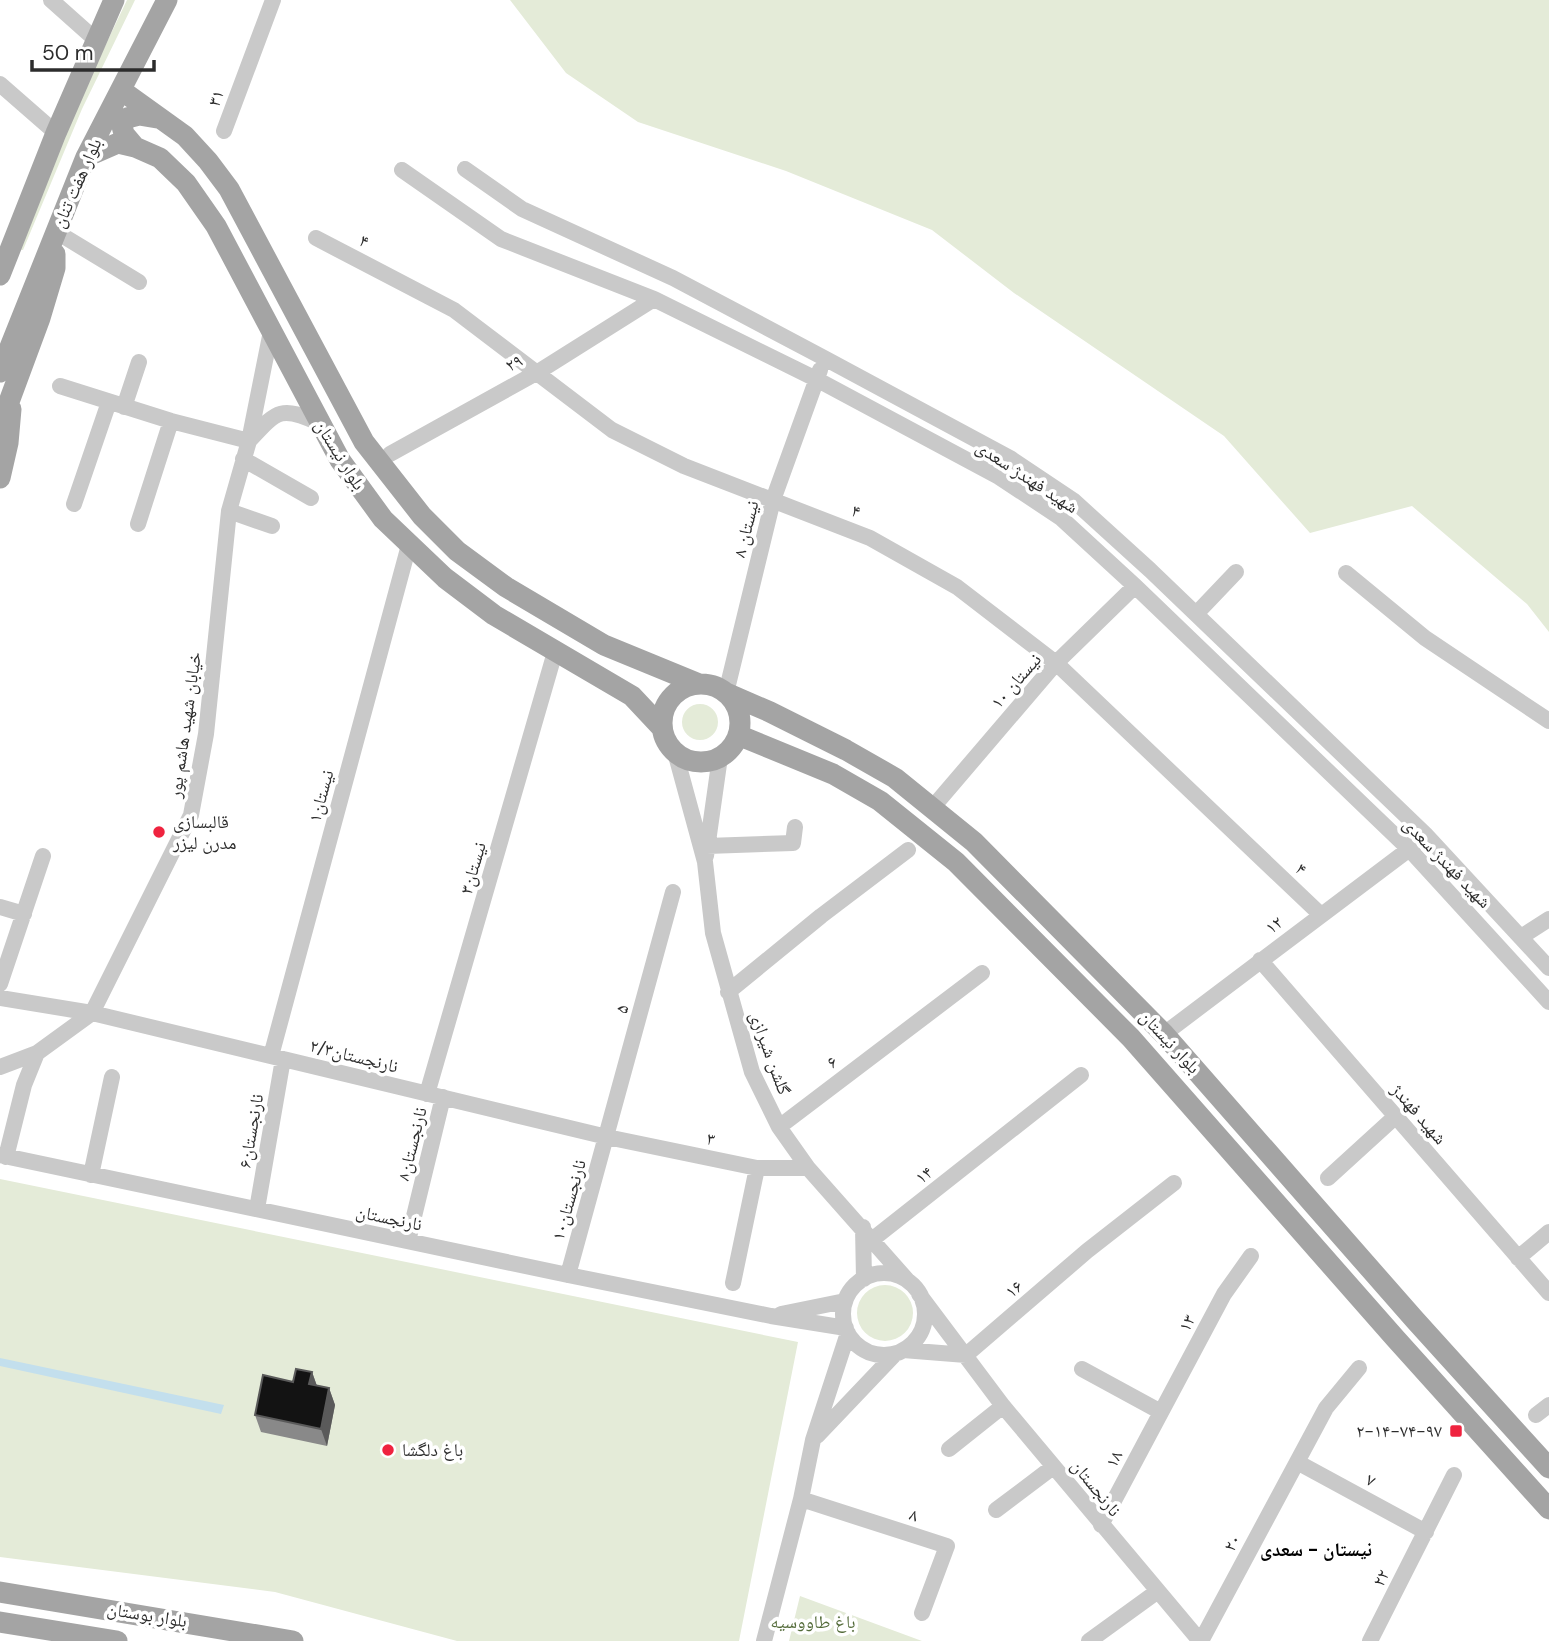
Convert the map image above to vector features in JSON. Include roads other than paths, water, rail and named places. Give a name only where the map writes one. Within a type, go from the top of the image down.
[{"type":"main road","name":"بلوار هفت تنان","points":[[0,275],[56,133],[114,0]]},
{"type":"main road","name":"بلوار هفت تنان","points":[[6,381],[55,231],[86,157],[167,0]]},
{"type":"main road","name":"بلوار نیستان","points":[[121,90],[185,136],[229,189],[364,442],[422,516],[457,551],[506,587],[604,645],[699,684]]},
{"type":"main road","points":[[135,147],[124,134],[122,126],[127,118],[139,115],[157,118]]},
{"type":"main road","points":[[86,157],[118,143],[135,147]]},
{"type":"main road","name":"بلوار نیستان","points":[[135,147],[160,158],[186,183],[216,226],[340,460],[366,496],[409,545],[445,579],[484,607],[632,696],[662,728]]},
{"type":"main road","points":[[0,244],[22,217]]},
{"type":"main road","points":[[0,426],[6,381]]},
{"type":"main road","points":[[0,478],[8,443],[6,381]]},
{"type":"main road","points":[[699,684],[718,688],[726,693],[738,712],[738,735],[734,744],[720,757],[709,761],[685,759],[675,752],[668,745],[662,728],[662,715],[675,693],[687,686],[699,684]]},
{"type":"main road","name":"بلوار نیستان","points":[[726,693],[846,750],[895,778],[984,851],[1164,1034],[1406,1310],[1549,1468]]},
{"type":"main road","name":"بلوار نیستان","points":[[738,735],[833,774],[880,801],[956,862],[1131,1038],[1549,1509]]},
{"type":"main road","name":"بلوار بوستان","points":[[0,1592],[293,1641]]},
{"type":"main road","name":"بلوار بوستان","points":[[0,1622],[107,1640]]},
{"type":"street","points":[[51,0],[97,41]]},
{"type":"street","name":"۳۱","points":[[224,131],[273,0]]},
{"type":"street","points":[[0,84],[56,133]]},
{"type":"street","name":"شهید فهندژ سعدی","points":[[465,169],[522,209],[673,278],[1010,458],[1074,501],[1425,834],[1549,968]]},
{"type":"street","name":"شهید فهندژ سعدی","points":[[402,170],[501,239],[654,299],[816,379],[999,477],[1061,518],[1410,850],[1549,1002]]},
{"type":"street","points":[[55,231],[139,282]]},
{"type":"street","name":"۴","points":[[316,238],[454,310],[612,430],[684,466],[870,538],[957,587],[1056,663],[1320,914]]},
{"type":"street","name":"۲۹","points":[[390,454],[538,372],[654,299]]},
{"type":"street","name":"خیابان شهید هاشم پور","points":[[0,1067],[37,1053],[92,1013],[191,815],[206,734],[229,511],[249,441],[271,331]]},
{"type":"street","name":"نیستان ۸","points":[[726,693],[773,500],[816,379],[826,359]]},
{"type":"street","points":[[74,504],[117,404],[139,362]]},
{"type":"street","points":[[60,386],[171,421],[249,441]]},
{"type":"street","name":"خیابان شهید هاشم پور","points":[[249,441],[272,417],[293,411],[319,423]]},
{"type":"street","points":[[138,524],[171,421]]},
{"type":"street","points":[[243,458],[311,498]]},
{"type":"street","points":[[229,511],[272,526]]},
{"type":"street","name":"۱نیستان","points":[[277,1057],[409,545]]},
{"type":"street","points":[[1196,614],[1236,572]]},
{"type":"street","points":[[1346,573],[1425,638],[1549,721]]},
{"type":"street","name":"نیستان ۱۰","points":[[933,807],[1056,663],[1135,586]]},
{"type":"street","name":"۳نیستان","points":[[435,1095],[555,652]]},
{"type":"street","name":"گلشن شیرازی","points":[[675,752],[705,862],[713,933],[752,1072],[779,1127],[808,1168],[914,1287]]},
{"type":"street","name":"گلشن شیرازی","points":[[705,862],[720,757]]},
{"type":"street","points":[[707,846],[793,843],[795,827]]},
{"type":"street","name":"۱۲","points":[[1164,1034],[1320,914],[1410,850],[1425,834]]},
{"type":"street","points":[[728,992],[908,850]]},
{"type":"street","points":[[0,984],[43,856]]},
{"type":"street","name":"۵","points":[[607,1137],[673,892]]},
{"type":"street","points":[[0,907],[24,914]]},
{"type":"street","points":[[1521,937],[1549,919]]},
{"type":"street","name":"شهید فهندژ","points":[[1260,960],[1549,1293]]},
{"type":"street","name":"۶","points":[[779,1127],[982,973]]},
{"type":"street","name":"۲/۳نارنجستان","points":[[0,998],[92,1013],[607,1137]]},
{"type":"street","points":[[3,1156],[24,1085],[37,1053]]},
{"type":"street","name":"۶نارنجستان","points":[[257,1209],[277,1057]]},
{"type":"street","name":"۱۴","points":[[868,1233],[999,1141],[1081,1075]]},
{"type":"street","points":[[91,1175],[113,1077]]},
{"type":"street","name":"۸نارنجستان","points":[[408,1241],[435,1095]]},
{"type":"street","points":[[1328,1178],[1396,1116]]},
{"type":"street","name":"۳","points":[[607,1137],[757,1168],[808,1168]]},
{"type":"street","name":"۱۰نارنجستان","points":[[568,1275],[607,1137]]},
{"type":"street","name":"نارنجستان","points":[[3,1156],[847,1331]]},
{"type":"street","points":[[733,1283],[757,1168]]},
{"type":"street","name":"۱۶","points":[[966,1355],[1087,1251],[1174,1183]]},
{"type":"street","points":[[1518,1258],[1549,1232]]},
{"type":"street","points":[[863,1279],[868,1233]]},
{"type":"street","name":"۱۳","points":[[1161,1412],[1224,1294],[1251,1256]]},
{"type":"street","points":[[813,1440],[899,1352],[913,1343],[921,1332],[925,1319],[924,1306],[914,1287],[886,1273],[863,1279],[852,1289],[845,1301],[843,1314],[847,1331],[857,1344],[869,1352],[882,1355],[899,1352],[966,1355]]},
{"type":"street","name":"نارنجستان","points":[[914,1287],[1003,1406],[1201,1641]]},
{"type":"street","points":[[771,1316],[845,1301]]},
{"type":"street","points":[[764,1641],[802,1499],[813,1440],[847,1331]]},
{"type":"street","name":"۲۰","points":[[1201,1641],[1326,1408],[1359,1368]]},
{"type":"street","points":[[1082,1369],[1161,1412]]},
{"type":"street","points":[[949,1448],[1003,1406]]},
{"type":"street","name":"۱۸","points":[[1101,1525],[1161,1412]]},
{"type":"street","name":"۷","points":[[1297,1462],[1426,1532]]},
{"type":"street","points":[[996,1510],[1053,1466]]},
{"type":"street","name":"۲۲","points":[[1370,1641],[1454,1475]]},
{"type":"street","name":"۸","points":[[802,1499],[947,1546],[922,1613]]},
{"type":"street","points":[[1089,1641],[1158,1591]]},
{"type":"water","points":[[0,1358],[224,1405],[221,1414],[0,1366]]},
{"type":"place","name":"قالبسازی مدرن لیزر","points":[[159,832]]},
{"type":"place","name":"۲-۱۴-۷۴-۹۷","points":[[1456,1431]]},
{"type":"place","name":"باغ دلگشا","points":[[388,1450]]},
{"type":"district","name":"نیستان - سعدی","points":[[1316,1549]]},
{"type":"park label","name":"باغ طاووسیه","points":[[813,1622]]}]
